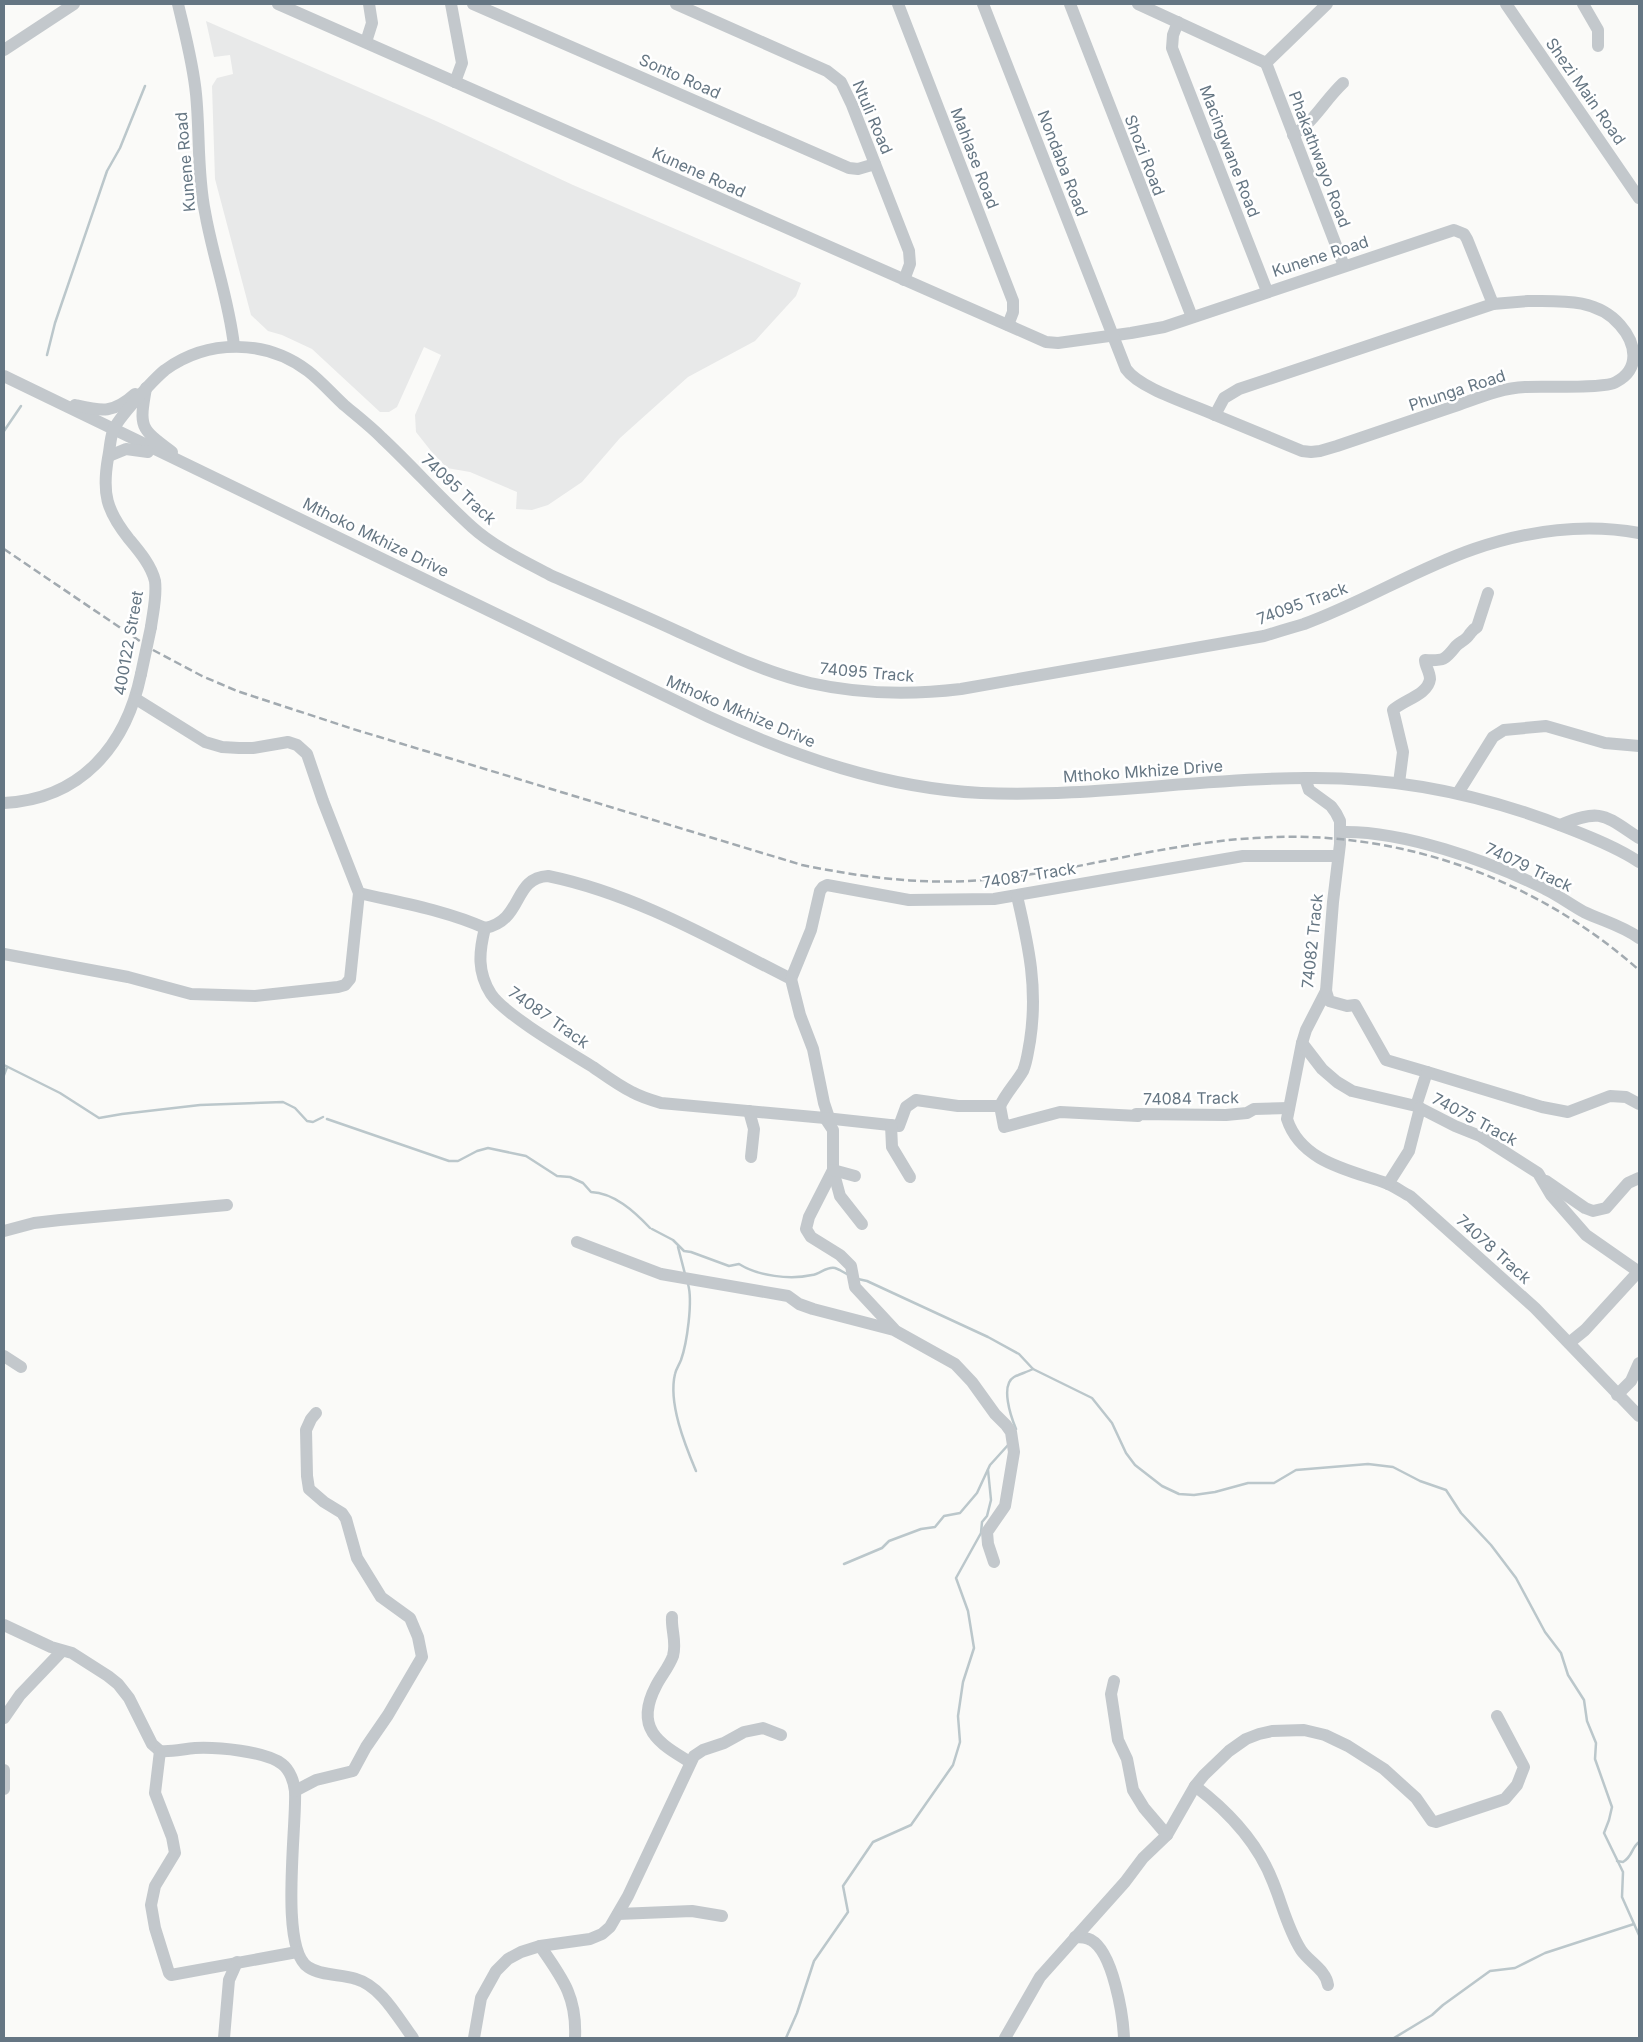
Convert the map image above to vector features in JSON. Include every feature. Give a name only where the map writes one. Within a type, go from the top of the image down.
[{"type":"street","points":[[4,50],[74,4]]},
{"type":"street","name":"Kunene Road","points":[[178,4],[193,69],[199,161],[205,212],[228,301],[234,346]]},
{"type":"street","name":"Kunene Road","points":[[278,4],[1046,342],[1058,343],[1150,330],[1454,230],[1460,231],[1467,239],[1493,304]]},
{"type":"street","points":[[366,42],[372,23],[369,4]]},
{"type":"street","points":[[453,4],[462,63],[455,82]]},
{"type":"street","name":"Sonto Road","points":[[473,4],[849,168],[858,169],[875,164]]},
{"type":"street","name":"Ntuli Road","points":[[676,4],[833,75],[844,88],[909,251],[910,264],[904,280]]},
{"type":"street","name":"Mahlase Road","points":[[898,4],[1013,301],[1013,312],[1008,325]]},
{"type":"street","name":"Nondaba Road","points":[[983,4],[1113,335]]},
{"type":"street","name":"Shozi Road","points":[[1070,4],[1192,317]]},
{"type":"street","points":[[1138,4],[1266,63],[1327,4]]},
{"type":"street","name":"Shezi Main Road","points":[[1506,4],[1639,198]]},
{"type":"street","points":[[1583,4],[1598,30],[1598,46]]},
{"type":"street","name":"Macingwane Road","points":[[1178,22],[1173,35],[1172,48],[1267,291]]},
{"type":"street","name":"Phakathwayo Road","points":[[1266,63],[1292,135],[1344,266]]},
{"type":"street","points":[[1292,135],[1312,122],[1331,94],[1343,83]]},
{"type":"street","name":"Phunga Road","points":[[1561,301],[1588,304],[1604,311],[1618,322],[1633,344],[1634,357],[1632,366],[1626,375],[1615,383],[1522,387],[1504,390],[1320,452],[1302,450],[1215,414],[1224,398],[1232,392],[1493,304],[1561,301]]},
{"type":"street","points":[[1113,335],[1126,369],[1131,376],[1142,384],[1215,414]]},
{"type":"street","name":"74095 Track","points":[[113,430],[146,388],[170,366],[195,354],[217,348],[234,346],[253,347],[272,352],[287,358],[308,371],[381,436],[473,528],[508,552],[550,575],[732,656],[810,683],[850,690],[917,693],[961,689],[1264,636],[1304,623],[1474,549],[1532,533],[1577,529],[1625,530],[1639,533]]},
{"type":"street","points":[[53,400],[94,409],[109,410],[125,403],[158,375]]},
{"type":"street","name":"Mthoko Mkhize Drive","points":[[4,376],[717,721],[798,755],[835,767],[922,786],[978,793],[1025,794],[1305,778],[1353,779],[1399,783],[1458,793],[1505,805],[1593,838],[1639,862]]},
{"type":"street","points":[[146,388],[142,421],[146,432],[197,470]]},
{"type":"street","name":"400122 Street","points":[[4,803],[26,800],[58,790],[90,769],[107,753],[118,737],[129,718],[136,699],[151,627],[155,599],[154,579],[144,557],[114,519],[108,503],[105,482],[113,430]]},
{"type":"street","points":[[109,456],[126,449],[168,456]]},
{"type":"street","points":[[1399,783],[1403,752],[1393,710],[1411,697],[1419,694],[1428,684],[1430,678],[1425,660],[1438,661],[1449,656],[1457,645],[1468,637],[1471,630],[1477,628],[1488,593]]},
{"type":"street","points":[[4,954],[128,977],[191,994],[255,996],[338,987],[345,985],[350,979],[359,893],[322,801],[307,754],[302,748],[288,742],[239,748],[222,747],[205,742],[136,699]]},
{"type":"street","points":[[1458,793],[1493,737],[1504,730],[1546,726],[1605,743],[1639,746]]},
{"type":"street","name":"74082 Track","points":[[1301,1143],[1290,1128],[1287,1119],[1302,1043],[1306,1030],[1326,991],[1340,832],[1340,822],[1336,813],[1331,806],[1309,790],[1305,778]]},
{"type":"street","points":[[1560,825],[1584,816],[1598,814],[1639,838]]},
{"type":"street","name":"74079 Track","points":[[1340,832],[1358,831],[1384,835],[1489,864],[1546,889],[1585,912],[1619,926],[1639,938]]},
{"type":"street","name":"74087 Track","points":[[791,979],[811,930],[820,891],[827,885],[909,900],[978,900],[1017,896],[1086,882],[1243,856],[1338,856]]},
{"type":"street","points":[[359,893],[436,910],[485,928],[498,925],[507,918],[529,882],[534,878],[548,876],[630,900],[693,928],[791,979],[800,1015],[813,1049],[828,1115],[825,1118],[833,1130],[833,1170],[840,1196],[862,1224]]},
{"type":"street","points":[[910,1178],[892,1147],[891,1125],[899,1126],[906,1107],[916,1100],[958,1106],[1000,1106],[1006,1093],[1022,1071],[1026,1060],[1032,1024],[1034,996],[1033,972],[1017,896]]},
{"type":"street","name":"74087 Track","points":[[485,928],[480,954],[482,975],[496,1000],[524,1022],[630,1091],[661,1103],[891,1125]]},
{"type":"street","points":[[1326,991],[1329,1001],[1347,1006],[1355,1005],[1386,1060],[1542,1107],[1568,1112],[1615,1095],[1626,1097],[1639,1104]]},
{"type":"street","name":"74075 Track","points":[[1302,1043],[1322,1069],[1337,1082],[1352,1091],[1418,1107],[1455,1126],[1480,1136],[1538,1173],[1551,1195],[1586,1236],[1639,1272]]},
{"type":"street","points":[[1388,1184],[1409,1151],[1427,1072]]},
{"type":"street","name":"74084 Track","points":[[1000,1106],[1004,1127],[1060,1112],[1138,1116],[1136,1114],[1186,1116],[1247,1113],[1254,1109],[1289,1108]]},
{"type":"street","points":[[749,1112],[754,1130],[751,1157]]},
{"type":"street","name":"74078 Track","points":[[1301,1143],[1322,1160],[1338,1168],[1388,1184],[1410,1196],[1535,1308],[1639,1416]]},
{"type":"street","points":[[833,1170],[855,1176]]},
{"type":"street","points":[[833,1170],[809,1218],[806,1229],[810,1237],[840,1255],[851,1266],[855,1287],[894,1330]]},
{"type":"street","points":[[1538,1173],[1551,1186],[1585,1208],[1593,1211],[1606,1208],[1628,1183],[1639,1178]]},
{"type":"street","points":[[4,1231],[60,1220],[227,1205]]},
{"type":"street","points":[[577,1242],[661,1274],[788,1296],[799,1304],[813,1309],[894,1330],[955,1364],[972,1382],[995,1414],[1011,1432],[1014,1452],[1005,1506],[987,1532],[988,1544],[994,1562]]},
{"type":"street","points":[[1569,1343],[1585,1330],[1639,1272]]},
{"type":"street","points":[[4,1356],[21,1367]]},
{"type":"street","points":[[1617,1395],[1631,1381],[1639,1363]]},
{"type":"street","points":[[295,1791],[316,1780],[353,1771],[422,1657],[418,1637],[410,1618],[381,1597],[357,1558],[346,1519],[342,1513],[324,1502],[309,1489],[306,1430],[316,1413]]},
{"type":"street","points":[[672,1617],[674,1641],[672,1656],[653,1692],[648,1719],[653,1733],[662,1745],[690,1762]]},
{"type":"street","points":[[4,1625],[72,1654],[118,1684],[136,1711],[152,1744],[160,1751],[195,1748],[218,1749],[269,1758],[282,1764],[289,1772],[295,1791],[292,1910],[297,1952],[302,1962],[316,1971],[357,1979],[370,1986],[382,1998],[413,2038]]},
{"type":"street","points":[[4,1718],[20,1695],[62,1651]]},
{"type":"street","points":[[1114,1681],[1111,1694],[1118,1740],[1126,1759],[1133,1790],[1144,1808],[1167,1835]]},
{"type":"street","points":[[1005,2038],[1040,1977],[1125,1882],[1143,1858],[1167,1835],[1195,1786],[1229,1752],[1246,1739],[1272,1731],[1304,1730],[1325,1734],[1384,1769],[1416,1798],[1432,1821],[1441,1821],[1505,1799],[1516,1785],[1524,1767],[1497,1716]]},
{"type":"street","points":[[474,2038],[481,1998],[496,1970],[508,1959],[521,1952],[540,1946],[590,1939],[602,1934],[618,1914],[649,1854],[690,1762],[698,1753],[724,1744],[744,1732],[763,1728],[782,1735]]},
{"type":"street","points":[[160,1751],[156,1793],[172,1837],[175,1853],[153,1890],[151,1905],[155,1928],[167,1970],[171,1975],[297,1952]]},
{"type":"street","points":[[4,1770],[4,1789]]},
{"type":"street","points":[[1195,1786],[1214,1800],[1230,1816],[1257,1850],[1273,1881],[1300,1948],[1322,1972],[1328,1985]]},
{"type":"street","points":[[618,1914],[692,1911],[722,1916]]},
{"type":"street","points":[[1075,1936],[1091,1940],[1104,1956],[1119,2000],[1124,2038]]},
{"type":"street","points":[[540,1946],[562,1980],[572,2000],[575,2011],[575,2038]]},
{"type":"street","points":[[224,2038],[229,1980],[237,1962]]},
{"type":"shaded area","points":[[206,21],[436,121],[573,185],[801,283],[796,296],[755,341],[688,377],[620,438],[582,482],[548,505],[532,510],[516,509],[517,492],[470,472],[447,468],[416,432],[415,415],[441,355],[424,347],[397,407],[389,412],[380,412],[312,349],[282,335],[268,331],[251,315],[215,179],[212,86],[217,78],[233,74],[230,55],[214,57]]},
{"type":"waterway","points":[[47,355],[55,323],[107,171],[120,148],[145,86]]},
{"type":"waterway","points":[[4,431],[21,406]]},
{"type":"waterway","points":[[4,1065],[60,1093],[99,1118],[200,1105],[283,1102],[295,1108],[307,1121],[313,1122],[323,1117]]},
{"type":"waterway","points":[[4,1075],[7,1067]]},
{"type":"waterway","points":[[327,1119],[449,1161],[458,1161],[477,1151],[488,1148],[526,1156],[557,1176],[570,1177],[583,1183],[591,1192],[616,1199],[650,1228]]},
{"type":"waterway","points":[[652,1229],[673,1240],[684,1251],[729,1266],[739,1264],[765,1274],[784,1277],[812,1275],[832,1268],[849,1275]]},
{"type":"waterway","points":[[678,1247],[685,1274]]},
{"type":"waterway","points":[[858,1279],[867,1281],[988,1337],[1019,1354],[1033,1369],[1092,1398],[1112,1423],[1126,1453],[1135,1465],[1162,1486],[1179,1494],[1194,1495],[1215,1492],[1248,1483],[1274,1483],[1296,1470],[1368,1464],[1393,1467],[1420,1481],[1446,1490],[1461,1513],[1491,1545],[1516,1578],[1545,1632],[1561,1653],[1568,1675],[1584,1700],[1587,1721],[1596,1743],[1595,1759],[1612,1807],[1604,1833],[1623,1872],[1622,1897],[1639,1935]]},
{"type":"waterway","points":[[688,1284],[690,1301],[689,1322],[683,1353],[673,1385],[679,1424],[696,1471]]},
{"type":"waterway","points":[[1016,1429],[1008,1402],[1008,1387],[1014,1377],[1033,1369]]},
{"type":"waterway","points":[[844,1564],[882,1548],[889,1541],[921,1529],[935,1527],[944,1516],[960,1513],[977,1493],[990,1465],[1009,1444]]},
{"type":"waterway","points":[[786,2038],[797,2013],[814,1961],[848,1912],[843,1886],[873,1842],[911,1825],[953,1765],[960,1742],[958,1716],[963,1682],[974,1648],[968,1611],[956,1578],[981,1533],[982,1522],[987,1516],[991,1500],[988,1470]]},
{"type":"waterway","points":[[1617,1861],[1623,1862],[1626,1860],[1639,1842]]},
{"type":"waterway","points":[[1394,2038],[1432,2015],[1490,1971],[1515,1968],[1545,1953],[1634,1924]]},
{"type":"railway","points":[[4,549],[153,650],[202,676],[237,691],[353,729],[802,865],[874,877],[922,881],[970,881],[1059,870],[1189,845],[1222,841],[1307,837],[1359,841],[1410,851],[1460,865],[1508,885],[1554,909],[1598,937],[1639,970]]}]
